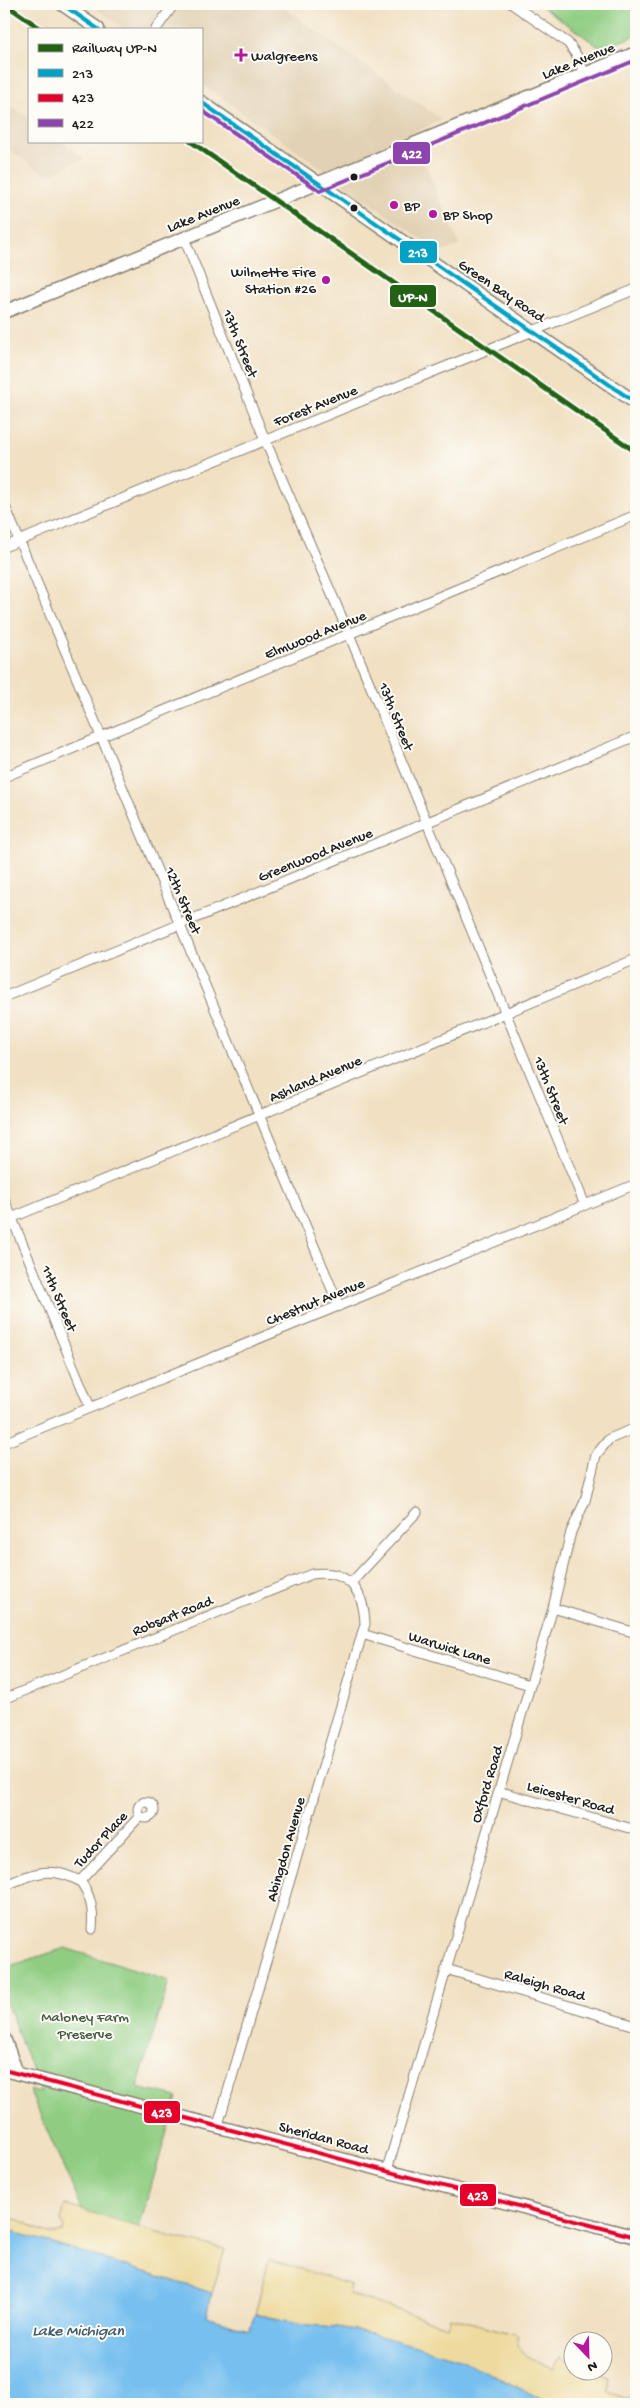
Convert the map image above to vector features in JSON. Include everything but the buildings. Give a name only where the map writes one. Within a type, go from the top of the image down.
[{"type":"street","points":[[62,4],[97,28]]},
{"type":"street","points":[[157,28],[174,4]]},
{"type":"street","points":[[512,4],[568,43],[578,56],[586,74]]},
{"type":"street","name":"Lake Avenue","points":[[4,312],[319,185],[636,53]]},
{"type":"street","name":"Green Bay Road","points":[[202,103],[319,185],[534,330],[636,403]]},
{"type":"street","name":"13th Street","points":[[184,238],[266,440],[349,634],[585,1205]]},
{"type":"street","name":"Forest Avenue","points":[[4,547],[636,289]]},
{"type":"street","name":"12th Street","points":[[4,504],[339,1306]]},
{"type":"street","name":"Elmwood Avenue","points":[[4,777],[636,515]]},
{"type":"street","name":"Greenwood Avenue","points":[[4,997],[636,736]]},
{"type":"street","name":"Ashland Avenue","points":[[8,1220],[636,960]]},
{"type":"street","name":"Chestnut Avenue","points":[[4,1443],[636,1184]]},
{"type":"street","name":"11th Street","points":[[4,1199],[8,1220],[90,1407]]},
{"type":"street","name":"Oxford Road","points":[[387,2170],[553,1608],[571,1532],[584,1501],[596,1454],[608,1439],[636,1428]]},
{"type":"street","points":[[351,1583],[417,1512]]},
{"type":"street","name":"Robsart Road","points":[[4,1699],[307,1575],[318,1573],[334,1574],[351,1583]]},
{"type":"street","name":"Abingdon Avenue","points":[[218,2125],[365,1624],[364,1606],[351,1583]]},
{"type":"street","points":[[553,1608],[636,1633]]},
{"type":"street","name":"Warwick Lane","points":[[362,1634],[530,1685]]},
{"type":"street","name":"Leicester Road","points":[[498,1791],[636,1830]]},
{"type":"street","name":"Tudor Place","points":[[80,1881],[140,1816]]},
{"type":"street","name":"Tudor Place","points":[[4,1886],[33,1874],[51,1871],[80,1881],[90,1900],[93,1916],[92,1929]]},
{"type":"street","name":"Raleigh Road","points":[[446,1969],[636,2026]]},
{"type":"street","points":[[4,2038],[16,2074]]},
{"type":"street","name":"Sheridan Road","points":[[4,2070],[636,2237]]},
{"type":"shaded area","points":[[90,4],[278,4],[442,120],[412,133],[460,245],[441,253],[202,84],[202,28],[124,28]]},
{"type":"shaded area","points":[[13,108],[28,118],[28,142],[62,142],[84,158],[48,176],[4,146],[4,119]]},
{"type":"green space","points":[[539,4],[636,4],[636,35],[602,49]]},
{"type":"green space","name":"Maloney Farm Preserve","points":[[65,1948],[169,1981],[137,2088],[177,2097],[139,2228],[83,2211],[29,2090],[41,2093],[4,1997],[4,1968]]},
{"type":"sand","points":[[65,2205],[175,2238],[225,2249],[212,2293],[49,2242],[4,2230],[4,2219],[12,2218],[47,2232],[62,2232],[64,2228],[61,2221]]},
{"type":"sand","points":[[269,2259],[351,2285],[349,2294],[447,2326],[450,2317],[519,2335],[517,2346],[530,2358],[553,2368],[562,2358],[562,2380],[610,2380],[608,2392],[636,2402],[636,2404],[552,2404],[487,2373],[370,2333],[337,2327],[308,2325],[255,2314]]},
{"type":"water","name":"Lake Michigan","points":[[4,2230],[49,2242],[212,2293],[207,2317],[249,2330],[255,2314],[308,2325],[337,2327],[370,2333],[460,2359],[552,2404],[4,2404]]},
{"type":"rail line","name":"UP-N","points":[[5,4],[40,28]]},
{"type":"rail line","name":"UP-N","points":[[191,142],[636,452]]},
{"type":"transit line","name":"213","points":[[62,4],[97,28]]},
{"type":"transit line","name":"422","points":[[202,111],[320,191],[636,60]]},
{"type":"transit line","name":"213","points":[[202,103],[636,403]]},
{"type":"transit line","name":"423","points":[[4,2070],[636,2237]]},
{"type":"place","name":"Walgreens","points":[[241,55]]},
{"type":"place","name":"BP","points":[[394,205]]},
{"type":"place","name":"BP Shop","points":[[433,214]]},
{"type":"place","name":"Wilmette Fire Station #26","points":[[326,280]]}]
